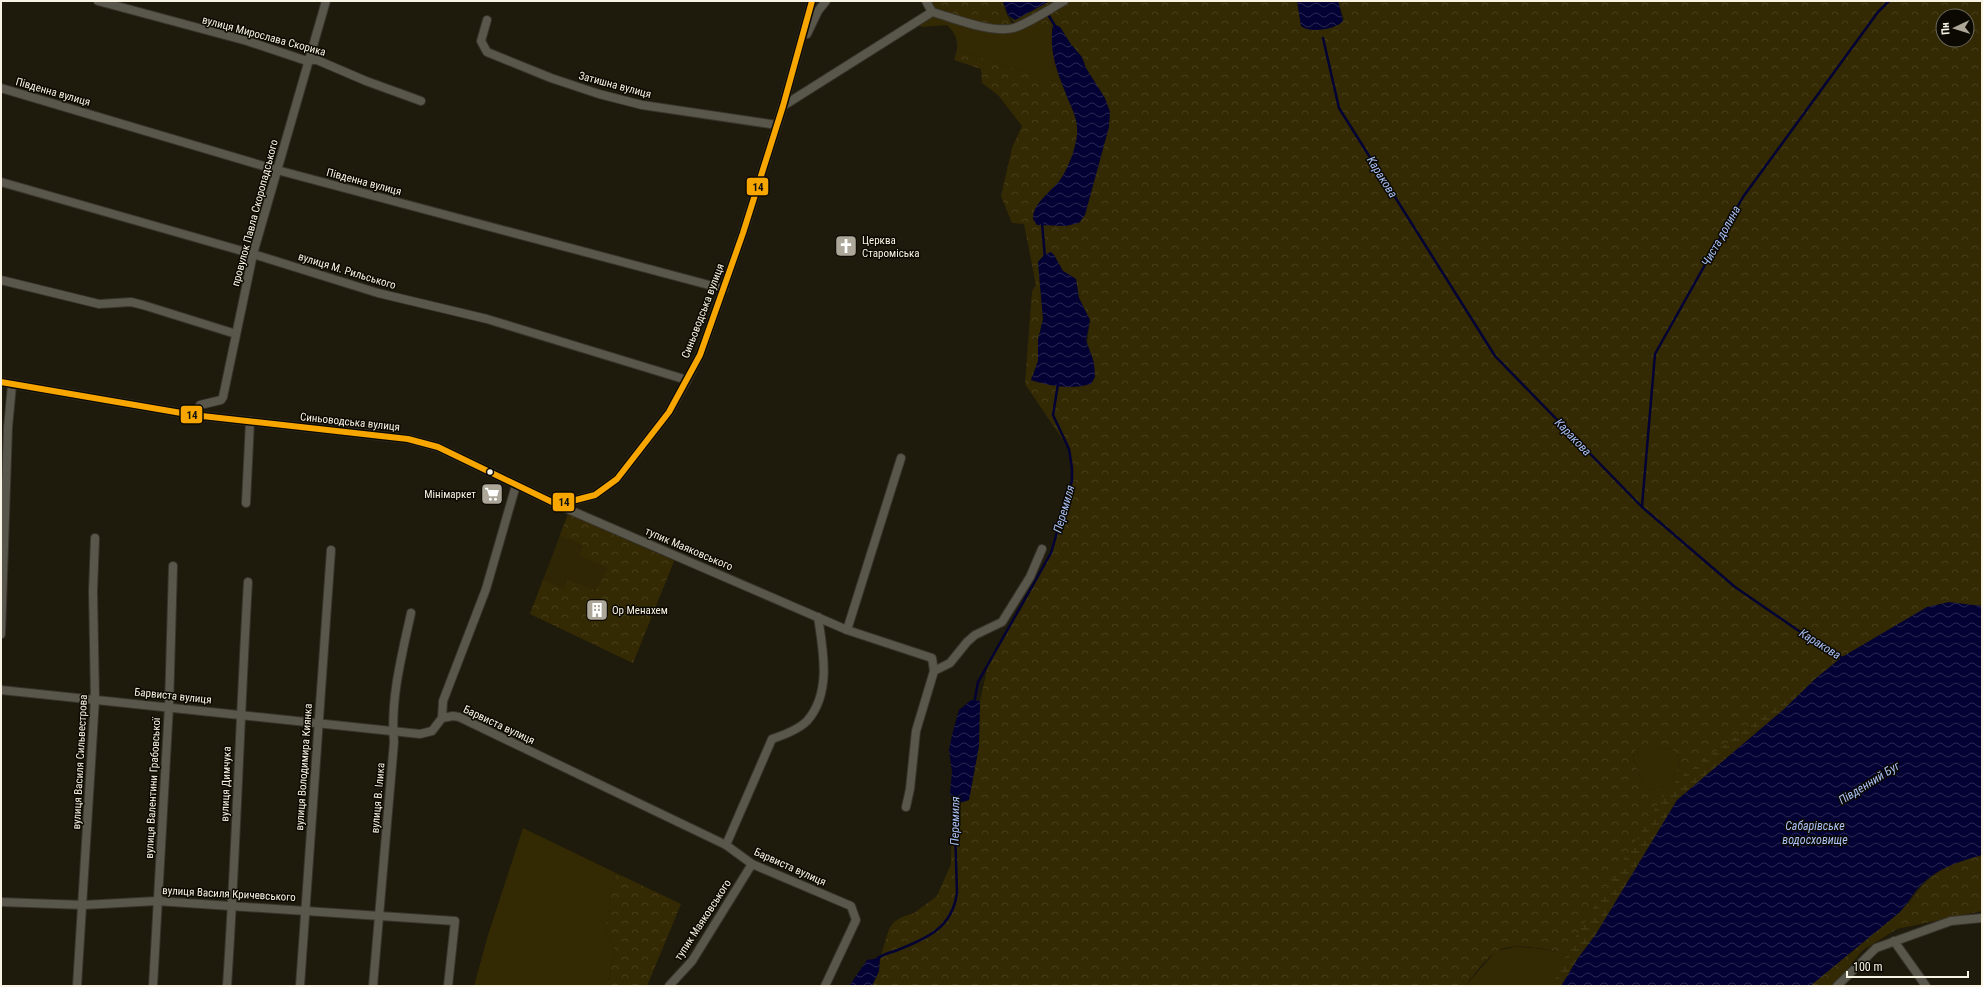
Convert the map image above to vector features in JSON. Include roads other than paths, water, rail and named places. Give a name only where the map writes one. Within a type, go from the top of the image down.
[{"type":"street","name":"вулиця Мирослава Скорика","points":[[98,1],[308,60],[317,60],[366,81],[421,101]]},
{"type":"street","name":"провулок Павла Скоропадського","points":[[193,415],[200,405],[221,400],[223,396],[254,254],[326,1]]},
{"type":"street","name":"Синьоводська вулиця","points":[[1,382],[193,415],[417,441],[438,447],[552,502],[568,502],[595,495],[617,479],[669,412],[700,355],[724,289],[777,125],[812,1]]},
{"type":"street","name":"Синьоводська вулиця","points":[[799,49],[818,11],[826,1]]},
{"type":"street","points":[[926,1],[932,12],[998,29],[1017,26],[1064,1]]},
{"type":"street","points":[[783,106],[932,12]]},
{"type":"street","name":"Затишна вулиця","points":[[487,20],[481,41],[487,52],[551,78],[599,94],[642,105],[777,125]]},
{"type":"street","name":"Південна вулиця","points":[[1,88],[277,170],[724,289]]},
{"type":"street","name":"вулиця М. Рильського","points":[[1,182],[254,254],[378,293],[487,319],[687,380]]},
{"type":"street","points":[[1,280],[99,304],[131,302],[236,334]]},
{"type":"street","points":[[1,634],[8,427],[12,384]]},
{"type":"street","points":[[246,504],[250,421]]},
{"type":"street","points":[[847,630],[901,458]]},
{"type":"street","points":[[442,718],[443,701],[486,589],[516,485]]},
{"type":"street","name":"тупик Маяковського","points":[[552,502],[847,630],[932,658],[934,671]]},
{"type":"street","name":"вулиця Василя Сильвестрова","points":[[77,986],[95,699],[93,591],[95,538]]},
{"type":"street","points":[[906,807],[910,789],[916,731],[934,671],[950,662],[975,635],[1002,622],[1030,577],[1042,549]]},
{"type":"street","name":"вулиця Володимира Киянка","points":[[300,986],[331,550]]},
{"type":"street","name":"вулиця Валентини Грабовської","points":[[153,986],[169,706],[173,566]]},
{"type":"street","name":"вулиця Димчука","points":[[226,986],[232,906],[240,715],[248,582]]},
{"type":"street","name":"вулиця В. Ілика","points":[[372,986],[394,742],[392,718],[400,666],[411,613]]},
{"type":"street","points":[[726,845],[772,739],[796,729],[807,721],[815,708],[823,681],[824,661],[818,617]]},
{"type":"street","name":"Барвиста вулиця","points":[[1,690],[169,706],[240,715],[427,734],[437,727],[442,718],[454,716],[459,717],[726,845],[752,864],[851,906],[856,920],[825,986]]},
{"type":"street","name":"тупик Маяковського","points":[[670,986],[692,961],[752,864]]},
{"type":"street","name":"вулиця Василя Кричевського","points":[[1,902],[82,905],[157,901],[455,921],[448,986]]},
{"type":"street","points":[[1837,986],[1876,948],[1894,940],[1951,921],[1982,918]]},
{"type":"street","points":[[1894,940],[1926,986]]},
{"type":"water","points":[[1003,1],[1050,1],[1015,20],[1008,15]]},
{"type":"water","points":[[1297,1],[1338,1],[1343,21],[1340,24],[1323,30],[1311,30],[1305,28],[1301,26]]},
{"type":"water","points":[[1054,24],[1060,27],[1105,98],[1110,112],[1109,127],[1085,215],[1079,223],[1066,226],[1037,225],[1033,219],[1039,203],[1056,185],[1066,170],[1075,147],[1077,135],[1077,123],[1053,56],[1052,29]]},
{"type":"water","points":[[1051,252],[1063,271],[1076,279],[1079,298],[1090,320],[1086,340],[1094,363],[1095,377],[1091,384],[1084,386],[1068,387],[1045,384],[1031,380],[1038,361],[1038,340],[1043,319],[1038,262],[1044,255]]},
{"type":"water","name":"Сабарівське водосховище","points":[[1949,602],[1982,606],[1982,855],[1950,866],[1927,879],[1918,888],[1900,912],[1810,986],[1561,986],[1578,958],[1596,934],[1677,800],[1783,710],[1814,680],[1842,657],[1927,607]]},
{"type":"water","points":[[971,700],[980,701],[979,746],[969,800],[956,804],[950,794],[952,772],[949,750],[959,710]]},
{"type":"water","points":[[880,958],[879,971],[872,986],[849,986],[867,960]]},
{"type":"waterway","name":"Чиста долина","points":[[1642,506],[1655,354],[1743,197],[1878,12],[1889,1]]},
{"type":"waterway","name":"Перемиля","points":[[1049,16],[1055,26]]},
{"type":"waterway","name":"Каракова","points":[[1323,38],[1339,108],[1495,356],[1642,507],[1735,587],[1796,629],[1844,659]]},
{"type":"waterway","name":"Перемиля","points":[[1072,47],[1081,58],[1084,66]]},
{"type":"waterway","name":"Перемиля","points":[[1042,223],[1045,258]]},
{"type":"waterway","name":"Перемиля","points":[[974,704],[978,682],[1051,553],[1072,481],[1072,468],[1069,449],[1053,415],[1058,384]]},
{"type":"waterway","name":"Перемиля","points":[[876,960],[882,955],[927,937],[944,923],[950,915],[957,892],[954,799]]},
{"type":"place","name":"Церква Староміська","points":[[846,246]]},
{"type":"place","name":"Мінімаркет","points":[[492,494]]},
{"type":"place","name":"Ор Менахем","points":[[597,610]]},
{"type":"water label","name":"Південний Буг","points":[[1869,783]]}]
